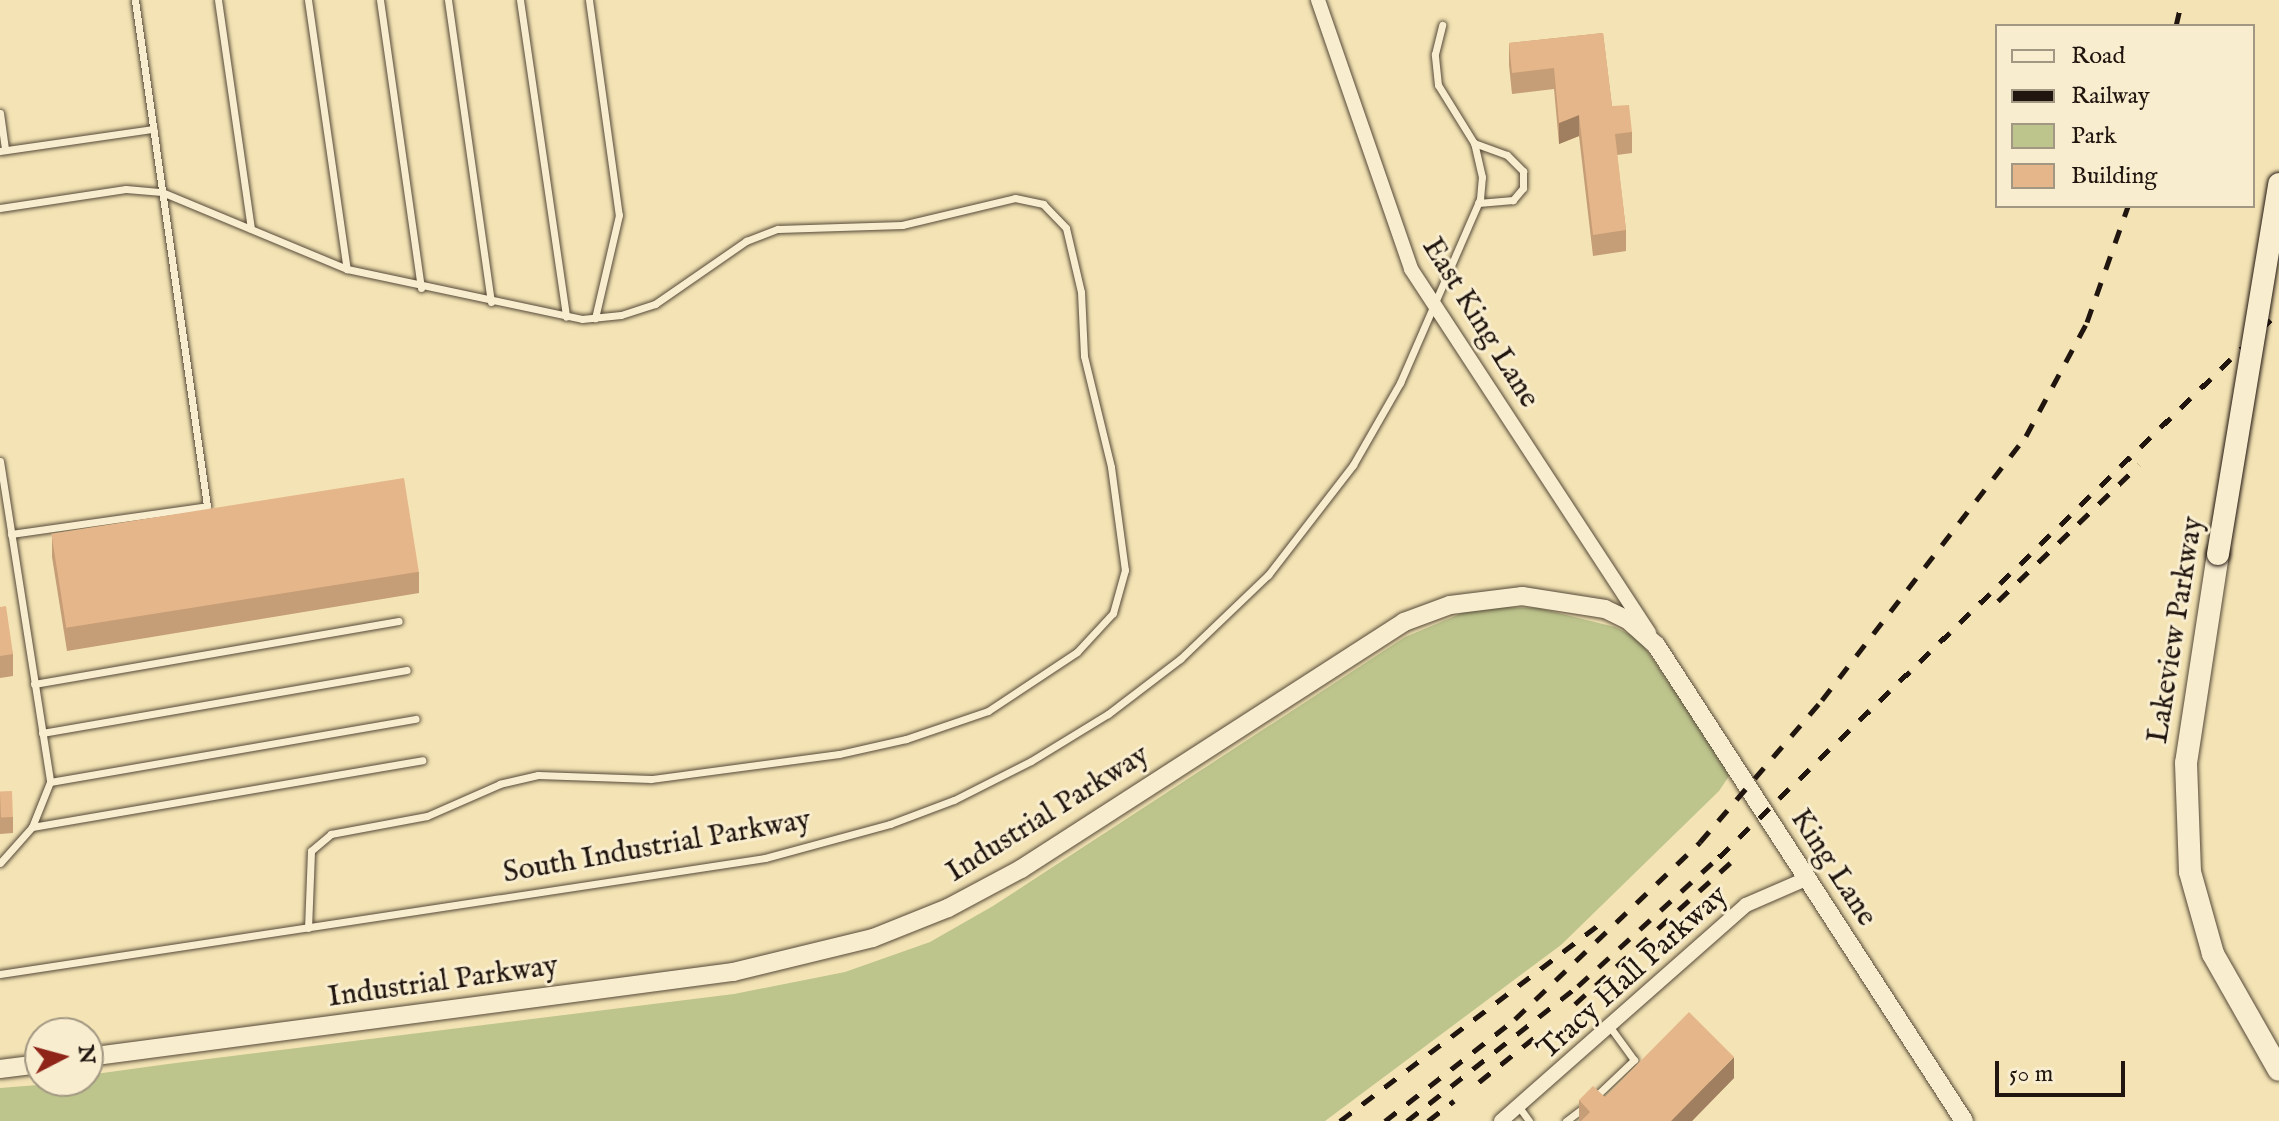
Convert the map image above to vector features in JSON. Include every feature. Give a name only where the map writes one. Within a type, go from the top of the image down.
[{"type":"main road","name":"Lakeview Parkway","points":[[2279,184],[2186,763],[2190,872],[2213,954],[2279,1070]]},
{"type":"street","name":"East King Lane","points":[[1318,0],[1386,209],[1434,309],[1656,645]]},
{"type":"street","name":"Industrial Parkway","points":[[104,1055],[733,972],[873,938],[948,908],[1021,869],[1383,633],[1450,605],[1498,597],[1570,601],[1617,614],[1656,645]]},
{"type":"street","name":"King Lane","points":[[1656,645],[1964,1121]]},
{"type":"street","name":"Tracy Hall Parkway","points":[[1501,1121],[1611,1028],[1746,905],[1808,878]]},
{"type":"street","points":[[0,1069],[24,1066]]},
{"type":"lane","points":[[11,534],[207,506],[135,0]]},
{"type":"lane","points":[[218,0],[251,229]]},
{"type":"lane","points":[[308,0],[347,269]]},
{"type":"lane","points":[[380,0],[421,288]]},
{"type":"lane","points":[[448,0],[491,302]]},
{"type":"lane","points":[[520,0],[566,317]]},
{"type":"lane","points":[[589,0],[619,215],[595,318]]},
{"type":"lane","points":[[1442,25],[1435,54],[1442,98],[1474,143],[1482,177],[1478,203],[1513,200],[1523,188],[1523,171],[1507,155],[1474,143]]},
{"type":"lane","points":[[0,113],[3,151],[153,129]]},
{"type":"lane","points":[[0,208],[126,189],[162,192],[347,269],[421,288],[566,317],[595,318],[655,304],[767,232],[902,225],[1015,198],[1043,204],[1066,228],[1077,268],[1084,356],[1111,467],[1124,560],[1119,602],[1097,632],[1034,685],[988,711],[917,736],[839,754],[651,779],[528,776],[427,816],[324,837],[310,857],[308,928]]},
{"type":"lane","name":"South Industrial Parkway","points":[[0,974],[765,858],[922,812],[1031,761],[1158,677],[1268,575],[1371,437],[1434,309],[1478,203]]},
{"type":"lane","points":[[0,461],[50,782],[32,827],[0,863]]},
{"type":"lane","points":[[34,684],[399,621]]},
{"type":"lane","points":[[42,733],[407,670]]},
{"type":"lane","points":[[50,782],[416,719]]},
{"type":"lane","points":[[32,827],[422,760]]},
{"type":"lane","points":[[1566,1121],[1634,1060],[1611,1028]]},
{"type":"lane","points":[[1519,1107],[1529,1121]]},
{"type":"green space","points":[[1501,607],[1538,608],[1615,627],[1639,639],[1731,773],[1719,791],[1561,945],[1325,1121],[0,1121],[0,1088],[24,1086],[24,1097],[104,1097],[104,1073],[734,994],[845,972],[930,942],[993,906],[1405,637],[1465,612]]},
{"type":"building","points":[[1603,33],[1612,106],[1629,105],[1632,132],[1615,134],[1626,230],[1593,235],[1579,115],[1559,123],[1554,68],[1512,73],[1509,43]]},
{"type":"building","points":[[404,478],[419,572],[66,628],[51,534]]},
{"type":"building","points":[[6,606],[13,654],[0,656],[0,607]]},
{"type":"building","points":[[0,791],[12,791],[13,817],[1,817]]},
{"type":"building","points":[[1689,1012],[1734,1057],[1671,1121],[1581,1121],[1590,1112],[1579,1100],[1593,1086],[1605,1097]]},
{"type":"railway","points":[[2176,24],[2182,0]]},
{"type":"railway","points":[[1385,1121],[1515,1019],[1700,842],[1822,700],[2026,436],[2087,322],[2127,208]]},
{"type":"railway","points":[[1407,1121],[1578,986],[1719,857],[2279,312]]},
{"type":"railway","points":[[1998,601],[2139,465]]},
{"type":"railway","points":[[1575,1004],[1732,861]]},
{"type":"railway","points":[[1340,1121],[1601,923]]},
{"type":"railway","points":[[1479,1082],[1535,1037]]},
{"type":"railway","points":[[1428,1121],[1454,1101]]}]
